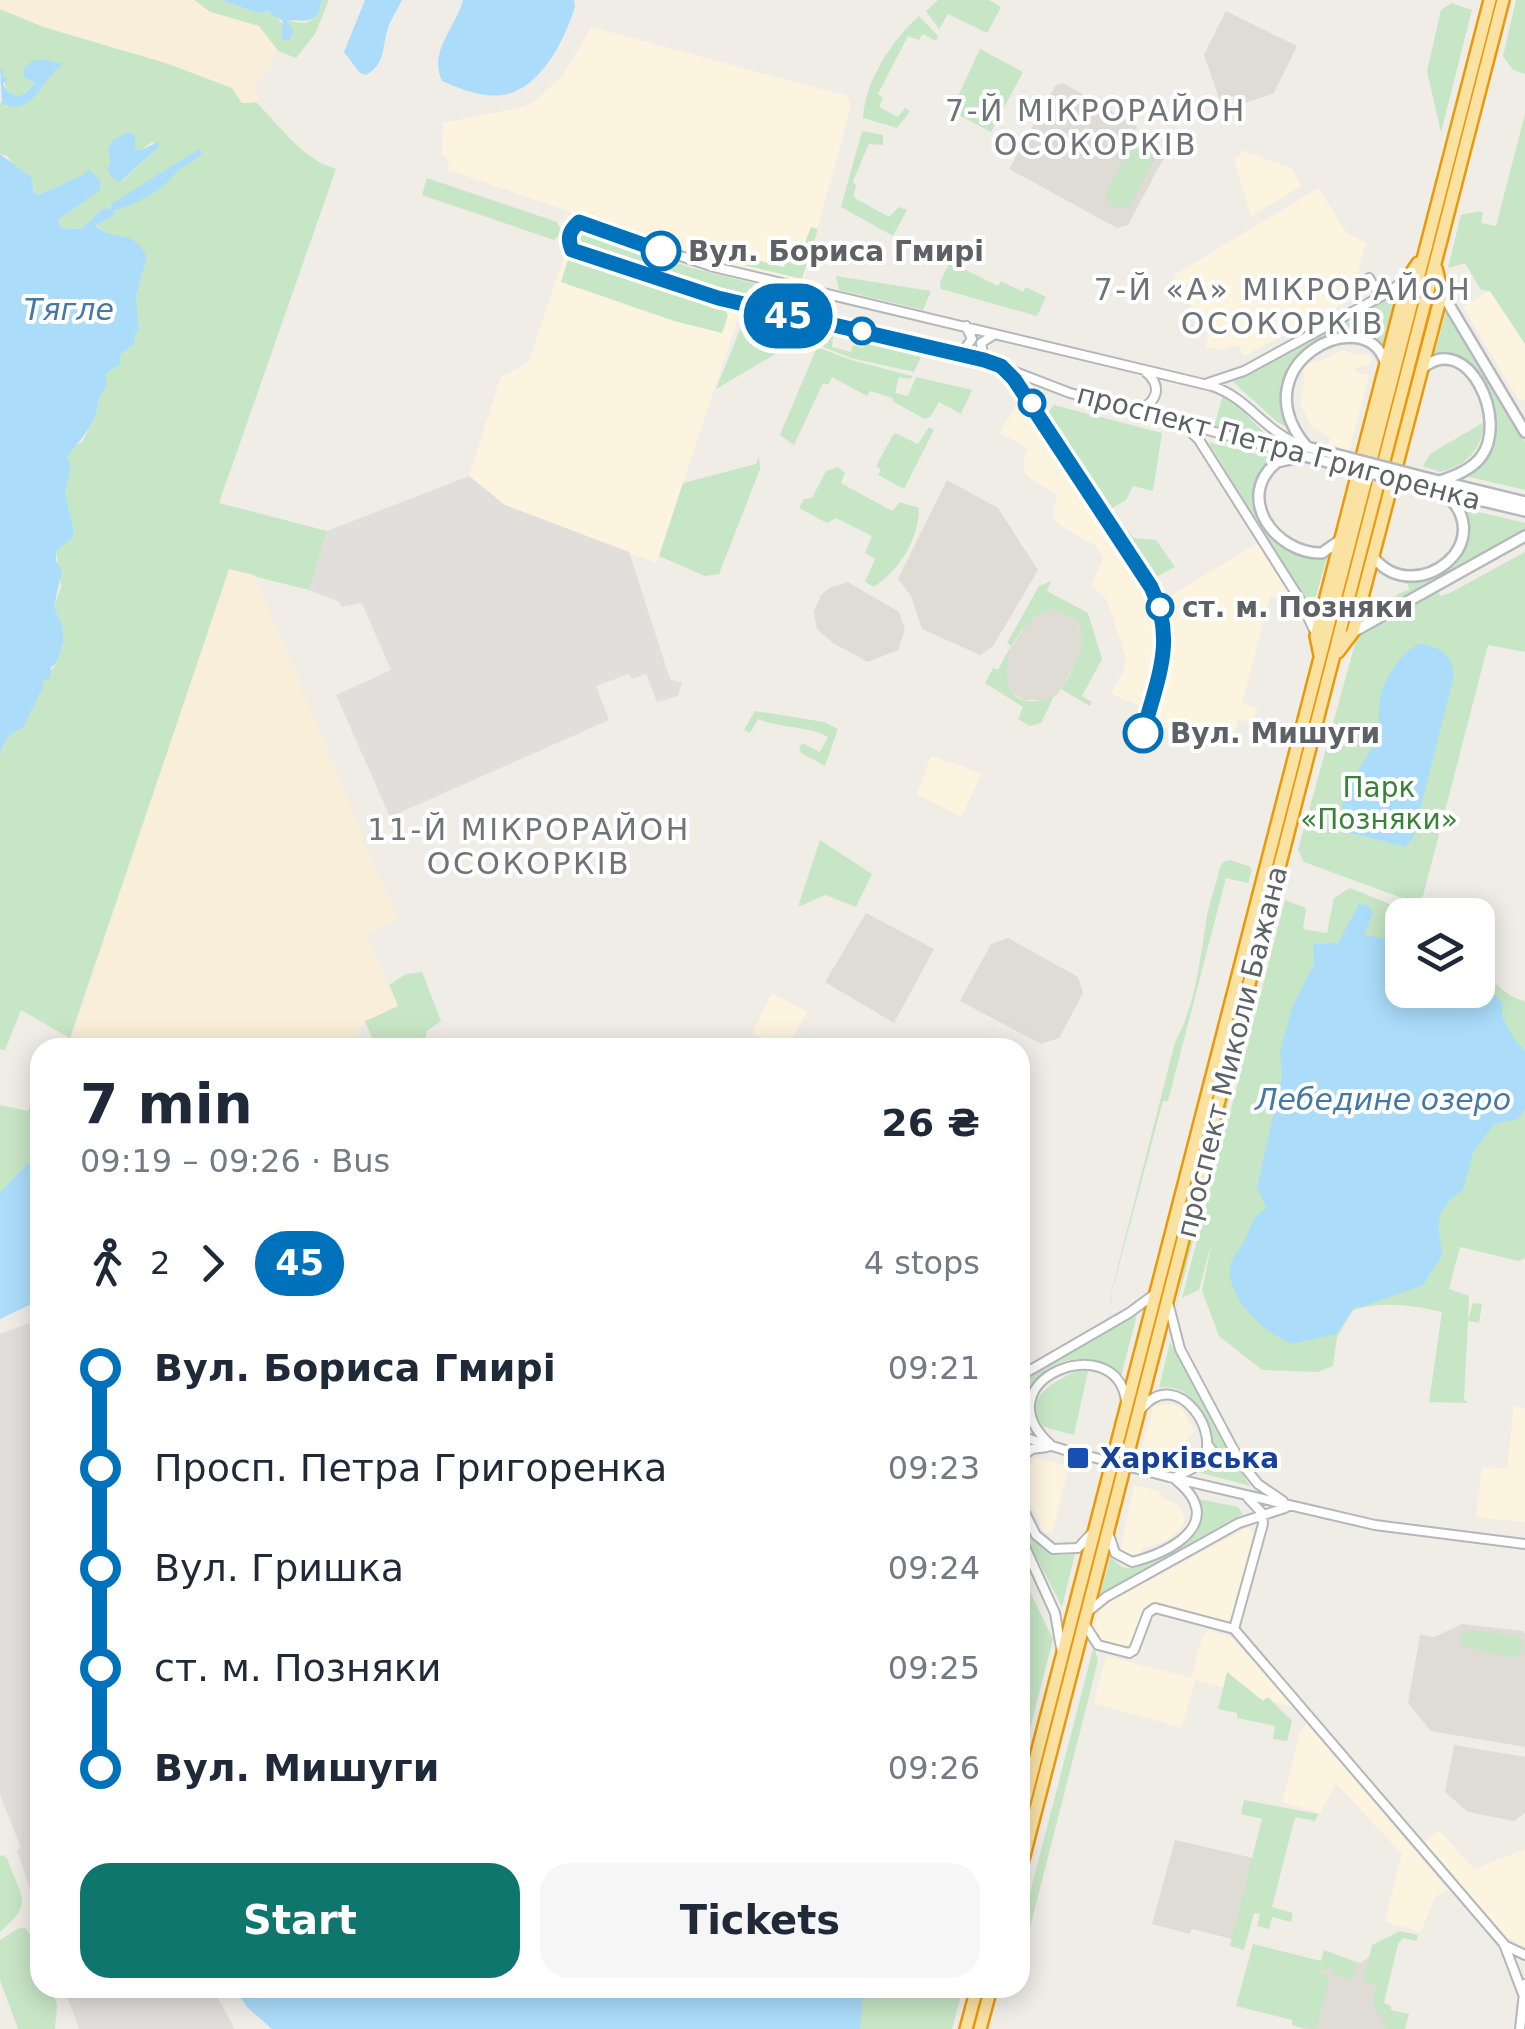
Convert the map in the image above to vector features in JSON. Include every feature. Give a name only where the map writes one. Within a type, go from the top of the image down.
[{"type":"highway","name":"проспект Миколи Бажана","points":[[1133,1409],[1168,1302],[1490,0]]},
{"type":"highway","name":"проспект Миколи Бажана","points":[[1030,1780],[1061,1660],[1102,1528],[1133,1409],[1157,1290],[1436,264],[1503,0]]},
{"type":"highway","points":[[1426,247],[1408,278],[1316,636],[1327,660],[1354,632],[1442,292],[1436,264]]},
{"type":"highway","name":"проспект Миколи Бажана","points":[[1030,1833],[1086,1618],[1102,1528]]},
{"type":"highway","points":[[966,2029],[974,1998]]},
{"type":"highway","points":[[980,2029],[988,1998]]},
{"type":"main road","points":[[1442,292],[1525,432]]},
{"type":"main road","points":[[1343,535],[1330,550],[1308,554],[1280,541],[1267,522],[1259,496],[1264,476],[1277,462],[1305,451],[1287,410],[1287,384],[1296,364],[1326,342],[1354,338],[1376,346],[1386,364]]},
{"type":"main road","points":[[1374,558],[1388,572],[1403,577],[1422,574],[1451,559],[1462,543],[1465,527],[1458,507],[1441,486],[1483,454],[1490,434],[1490,412],[1478,382],[1465,368],[1445,360],[1430,362],[1424,368]]},
{"type":"main road","name":"проспект Петра Григоренка","points":[[1305,451],[1525,511]]},
{"type":"main road","name":"проспект Петра Григоренка","points":[[1441,486],[1525,502]]},
{"type":"main road","points":[[1354,632],[1525,536]]},
{"type":"street","name":"проспект Петра Григоренка","points":[[579,222],[694,261],[808,291],[1204,384],[1230,393],[1270,430],[1305,451],[1070,394],[984,360],[690,290],[572,250],[569,236],[579,222]]},
{"type":"street","points":[[1369,278],[1376,288],[1389,292]]},
{"type":"street","points":[[1204,384],[1244,370],[1408,278]]},
{"type":"street","points":[[808,291],[812,320]]},
{"type":"street","points":[[961,354],[972,339],[966,326]]},
{"type":"street","points":[[984,360],[981,343],[995,334]]},
{"type":"street","points":[[1135,411],[1151,404],[1156,395],[1156,383],[1142,369]]},
{"type":"street","points":[[1183,424],[1199,440],[1312,621],[1316,636]]},
{"type":"street","points":[[1030,1370],[1129,1314],[1157,1290]]},
{"type":"street","points":[[1168,1302],[1180,1349],[1234,1450],[1252,1478],[1291,1507]]},
{"type":"street","points":[[1030,1405],[1036,1388],[1059,1371],[1080,1363],[1104,1368],[1124,1391],[1133,1409],[1159,1394],[1180,1398],[1193,1408],[1208,1445],[1220,1461],[1232,1458],[1234,1450]]},
{"type":"street","points":[[1030,1411],[1037,1433],[1052,1446]]},
{"type":"street","points":[[1030,1439],[1291,1507],[1376,1525],[1525,1544]]},
{"type":"street","points":[[1171,1478],[1201,1462],[1208,1445]]},
{"type":"street","points":[[1030,1450],[1052,1446]]},
{"type":"street","points":[[1030,1524],[1036,1536],[1053,1550],[1078,1548],[1102,1528],[1114,1553],[1132,1562],[1185,1538],[1196,1522],[1198,1508],[1186,1488],[1171,1478]]},
{"type":"street","points":[[1234,1629],[1261,1530],[1262,1513],[1246,1496]]},
{"type":"street","points":[[1291,1507],[1262,1513],[1106,1597],[1086,1618],[1093,1641],[1129,1653],[1134,1650],[1148,1613],[1155,1608],[1234,1629],[1504,1945],[1524,2000]]},
{"type":"street","points":[[1030,1558],[1055,1613],[1061,1660]]},
{"type":"street","points":[[1504,1945],[1525,1955]]},
{"type":"street","points":[[1520,2029],[1525,1984]]},
{"type":"shaded area","points":[[1226,11],[1297,46],[1274,93],[1245,103],[1232,96],[1220,101],[1204,55]]},
{"type":"shaded area","points":[[591,27],[847,96],[851,106],[803,281],[695,255],[449,170],[447,157],[442,156],[443,123],[534,102],[564,74]]},
{"type":"shaded area","points":[[1063,83],[1137,126],[1135,130],[1141,140],[1167,152],[1128,225],[1117,228],[1009,169],[1055,86]]},
{"type":"shaded area","points":[[1244,151],[1291,168],[1302,186],[1251,216],[1234,159]]},
{"type":"shaded area","points":[[1318,188],[1347,233],[1366,243],[1349,300],[1244,356],[1238,345],[1206,348],[1209,323],[1201,321],[1173,276]]},
{"type":"shaded area","points":[[565,254],[740,312],[656,563],[505,505],[469,476],[501,377],[529,362]]},
{"type":"shaded area","points":[[1490,291],[1525,344],[1525,400],[1518,399],[1463,307]]},
{"type":"shaded area","points":[[1343,350],[1360,356],[1369,354],[1371,358],[1370,363],[1354,369],[1369,375],[1349,451],[1328,445],[1330,438],[1311,426],[1300,403],[1305,375],[1302,369],[1314,360],[1316,363]]},
{"type":"shaded area","points":[[1023,401],[1148,591],[1159,616],[1161,654],[1146,708],[1111,694],[1124,670],[1126,657],[1107,600],[1091,585],[1103,559],[1095,545],[1055,520],[1052,511],[1058,495],[1024,471],[1024,457],[1029,449],[1000,433],[1017,403]]},
{"type":"shaded area","points":[[469,476],[505,505],[629,552],[670,679],[682,683],[678,696],[657,702],[646,674],[632,679],[629,674],[596,686],[609,720],[390,817],[336,695],[391,670],[362,603],[341,607],[339,602],[309,590],[327,531]]},
{"type":"shaded area","points":[[947,480],[998,508],[1038,570],[993,646],[980,655],[922,629],[911,596],[898,579]]},
{"type":"shaded area","points":[[1258,543],[1287,589],[1280,598],[1270,596],[1242,703],[1257,708],[1253,723],[1238,719],[1230,747],[1156,725],[1175,643],[1167,598]]},
{"type":"shaded area","points":[[848,582],[899,612],[905,629],[898,650],[868,662],[833,643],[817,629],[814,612],[821,595]]},
{"type":"shaded area","points":[[1054,609],[1077,621],[1082,651],[1058,694],[1046,700],[1024,700],[1013,694],[1004,679],[1006,658],[1026,623],[1039,612]]},
{"type":"shaded area","points":[[931,756],[982,773],[961,817],[917,794]]},
{"type":"shaded area","points":[[866,913],[934,949],[894,1023],[825,982]]},
{"type":"shaded area","points":[[1008,938],[1078,977],[1083,993],[1059,1038],[1041,1044],[960,1001],[991,944]]},
{"type":"shaded area","points":[[772,993],[807,1012],[793,1038],[762,1038],[752,1033]]},
{"type":"shaded area","points":[[30,1323],[30,1890],[17,1850],[21,1848],[0,1795],[0,1334]]},
{"type":"shaded area","points":[[1172,1404],[1182,1409],[1194,1431],[1173,1455],[1142,1448],[1154,1406]]},
{"type":"shaded area","points":[[1514,1406],[1525,1409],[1525,1522],[1476,1517],[1482,1467],[1507,1468]]},
{"type":"shaded area","points":[[1035,1457],[1069,1466],[1052,1534],[1043,1532],[1030,1501],[1030,1465]]},
{"type":"shaded area","points":[[1134,1485],[1159,1491],[1162,1498],[1177,1504],[1185,1518],[1168,1540],[1142,1549],[1141,1555],[1120,1554]]},
{"type":"shaded area","points":[[1249,1527],[1254,1536],[1231,1618],[1226,1622],[1158,1602],[1142,1615],[1131,1647],[1123,1650],[1103,1645],[1093,1634],[1103,1605]]},
{"type":"shaded area","points":[[1462,1624],[1525,1634],[1525,1747],[1431,1731],[1408,1703],[1420,1635],[1434,1637]]},
{"type":"shaded area","points":[[1208,1630],[1231,1637],[1295,1708],[1195,1680],[1182,1728],[1094,1703],[1106,1656],[1191,1678]]},
{"type":"shaded area","points":[[1307,1724],[1447,1889],[1434,1899],[1421,1932],[1385,1922],[1402,1854],[1336,1783],[1320,1813],[1282,1802],[1300,1732]]},
{"type":"shaded area","points":[[1454,1745],[1525,1757],[1525,1813],[1514,1821],[1468,1812],[1445,1792]]},
{"type":"shaded area","points":[[1439,1830],[1474,1869],[1525,1849],[1525,1947],[1508,1940],[1424,1842]]},
{"type":"shaded area","points":[[1175,1840],[1253,1858],[1232,1939],[1152,1924]]},
{"type":"shaded area","points":[[1380,1948],[1385,1949],[1372,2004],[1386,2023],[1384,2029],[1305,2029],[1316,1973],[1349,1960],[1361,1963]]},
{"type":"shaded area","points":[[68,1998],[218,1998],[235,2029],[79,2029]]},
{"type":"green space","points":[[194,0],[221,0],[258,13],[270,11],[294,36],[287,21],[306,23],[318,15],[322,0],[329,0],[315,34],[296,58],[278,51],[259,26],[210,12]]},
{"type":"green space","points":[[938,0],[989,0],[1001,7],[987,33],[948,14],[939,29],[926,11]]},
{"type":"green space","points":[[1516,0],[1525,0],[1525,74],[1513,70],[1503,56]]},
{"type":"green space","points":[[1452,3],[1472,10],[1441,132],[1427,71],[1441,10]]},
{"type":"green space","points":[[0,9],[233,88],[242,103],[256,102],[302,150],[336,169],[219,503],[327,531],[309,590],[229,570],[70,1038],[21,1010],[5,1050],[0,1049],[0,755],[7,738],[23,728],[64,641],[54,606],[61,587],[56,551],[74,530],[65,493],[66,458],[82,442],[94,420],[105,375],[134,344],[139,329],[136,296],[147,257],[95,226],[114,215],[110,209],[101,210],[81,229],[61,228],[58,220],[71,210],[84,175],[38,195],[7,156],[0,154],[0,102],[8,107],[41,85],[54,71],[51,62],[43,59],[23,70],[24,76],[35,83],[16,96],[7,91],[0,68]],"holes":[[[129,132],[134,149],[141,150],[152,142],[158,148],[121,182],[107,170]]]},
{"type":"green space","points":[[919,16],[938,36],[936,41],[923,34],[919,40],[908,36],[878,94],[883,98],[879,107],[898,117],[905,108],[910,111],[897,128],[863,118],[869,90],[882,62]]},
{"type":"green space","points":[[980,49],[1023,72],[991,132],[951,111]]},
{"type":"green space","points":[[1525,114],[1525,344],[1490,291],[1481,290],[1465,263],[1448,268],[1461,215],[1480,211],[1481,223],[1496,226]]},
{"type":"green space","points":[[862,131],[883,135],[883,145],[869,144],[853,181],[853,197],[889,217],[899,207],[907,210],[893,236],[841,207]]},
{"type":"green space","points":[[1139,145],[1151,151],[1154,160],[1129,207],[1115,207],[1106,194],[1129,150]]},
{"type":"green space","points":[[427,178],[557,222],[562,233],[554,240],[422,195]]},
{"type":"green space","points":[[811,227],[818,229],[802,279],[712,255],[712,249],[784,267],[788,254],[801,253]]},
{"type":"green space","points":[[585,231],[692,268],[792,293],[798,297],[795,309],[690,283],[580,246],[577,235]]},
{"type":"green space","points":[[569,256],[723,306],[728,316],[722,333],[674,321],[561,282]]},
{"type":"green space","points":[[952,258],[965,265],[964,269],[998,286],[1001,281],[1046,297],[1037,316],[941,289],[940,282]]},
{"type":"green space","points":[[836,276],[931,291],[923,310],[839,290]]},
{"type":"green space","points":[[1396,294],[1384,345],[1364,334],[1343,332],[1323,336],[1292,363],[1283,382],[1281,404],[1288,428],[1233,382]]},
{"type":"green space","points":[[1446,311],[1525,442],[1525,490],[1466,476],[1481,462],[1491,443],[1492,402],[1473,367],[1456,357],[1434,355]]},
{"type":"green space","points":[[741,327],[788,339],[784,349],[716,389]]},
{"type":"green space","points":[[824,334],[833,336],[832,347],[851,352],[853,345],[863,348],[865,343],[921,357],[914,372],[851,358],[818,345]]},
{"type":"green space","points":[[817,347],[912,376],[899,377],[895,393],[908,396],[916,377],[972,390],[961,414],[939,402],[925,419],[892,401],[893,398],[870,391],[867,396],[832,377],[828,385],[823,383],[794,445],[780,435]]},
{"type":"green space","points":[[1223,395],[1236,404],[1273,442],[1214,426]]},
{"type":"green space","points":[[1054,405],[1162,433],[1153,491],[1133,486],[1126,500],[1109,510],[1048,413]]},
{"type":"green space","points":[[1484,422],[1480,441],[1465,460],[1440,472],[1423,466],[1430,454]]},
{"type":"green space","points":[[929,427],[934,430],[904,489],[878,475],[881,470],[876,466],[895,433],[918,444]]},
{"type":"green space","points":[[1208,442],[1272,458],[1260,475],[1255,492],[1264,526],[1290,550],[1327,557],[1312,610]]},
{"type":"green space","points":[[759,456],[760,469],[719,574],[705,576],[659,556],[683,483],[756,464]]},
{"type":"green space","points":[[838,467],[845,473],[841,483],[892,511],[900,502],[919,508],[906,553],[874,587],[865,582],[875,559],[865,553],[872,536],[836,518],[827,523],[799,508],[804,499],[812,498],[826,471]]},
{"type":"green space","points":[[1466,509],[1525,523],[1525,529],[1359,622],[1362,614],[1377,603],[1409,590],[1408,584],[1402,583],[1432,576],[1455,561],[1467,539]]},
{"type":"green space","points":[[1115,515],[1134,538],[1156,540],[1175,567],[1154,578]]},
{"type":"green space","name":"Парк «Позняки»","points":[[1525,552],[1525,652],[1488,645],[1423,896],[1402,898],[1304,862],[1298,850],[1355,644],[1351,642],[1439,590],[1440,596]]},
{"type":"green space","points":[[1051,581],[1047,591],[1088,613],[1102,659],[1082,696],[1092,702],[1090,706],[1061,689],[1081,648],[1077,621],[1054,609],[1035,618],[1020,632],[1006,669],[1008,685],[1016,697],[1032,701],[1054,696],[1041,723],[1030,726],[1018,719],[1023,707],[985,683],[993,668],[998,670],[1011,646],[1007,643],[1039,586]]},
{"type":"green space","points":[[755,711],[824,722],[838,729],[825,766],[799,749],[802,743],[820,752],[828,737],[758,719],[750,733],[744,730]]},
{"type":"green space","points":[[820,840],[872,874],[856,907],[825,895],[798,907]]},
{"type":"green space","points":[[1230,860],[1252,870],[1248,883],[1226,878],[1168,1101],[1163,1101],[1111,1295],[1112,1308],[1110,1297],[1175,1042],[1195,987],[1209,906],[1220,868]]},
{"type":"green space","name":"Лебедине озеро","points":[[1350,888],[1385,902],[1385,1008],[1495,1008],[1495,983],[1525,1001],[1525,1258],[1519,1261],[1460,1247],[1449,1289],[1469,1296],[1468,1320],[1473,1303],[1482,1304],[1479,1323],[1468,1321],[1464,1399],[1468,1403],[1429,1402],[1442,1312],[1398,1305],[1353,1310],[1337,1337],[1333,1366],[1317,1372],[1262,1370],[1219,1336],[1202,1291],[1212,1241],[1199,1290],[1182,1298],[1285,900],[1306,908],[1303,929],[1327,933],[1334,898]]},
{"type":"green space","points":[[1262,970],[1175,1312],[1188,1246]]},
{"type":"green space","points":[[422,972],[441,1021],[427,1031],[425,1038],[372,1038],[365,1021],[398,1006],[389,985],[406,974]]},
{"type":"green space","points":[[0,1105],[28,1111],[30,1106],[30,1191],[0,1264]]},
{"type":"green space","points":[[1137,1315],[1121,1376],[1106,1365],[1073,1359],[1043,1373],[1030,1392],[1030,1376]]},
{"type":"green space","points":[[1170,1342],[1250,1486],[1198,1472],[1212,1451],[1204,1416],[1181,1391],[1159,1388]]},
{"type":"green space","points":[[1077,1371],[1088,1371],[1074,1435],[1044,1427],[1037,1417],[1037,1400],[1050,1386]]},
{"type":"green space","points":[[1199,1499],[1238,1507],[1243,1514],[1100,1594],[1110,1557],[1130,1568],[1152,1562],[1186,1544],[1198,1530]]},
{"type":"green space","points":[[1030,1533],[1047,1551],[1075,1554],[1062,1607],[1030,1545]]},
{"type":"green space","points":[[1030,1592],[1053,1639],[1030,1729]]},
{"type":"green space","points":[[1471,1630],[1514,1636],[1521,1639],[1524,1649],[1512,1658],[1462,1646],[1460,1639]]},
{"type":"green space","points":[[1094,1645],[1098,1661],[1030,1928],[1030,1893]]},
{"type":"green space","points":[[1227,1672],[1263,1701],[1268,1697],[1292,1721],[1287,1741],[1273,1739],[1275,1726],[1237,1718],[1237,1713],[1218,1709]]},
{"type":"green space","points":[[1244,1800],[1318,1814],[1315,1821],[1295,1817],[1272,1907],[1293,1913],[1291,1922],[1272,1917],[1269,1929],[1257,1926],[1260,1914],[1254,1913],[1244,1950],[1230,1946],[1262,1819],[1241,1814]]},
{"type":"green space","points":[[3,1855],[22,1899],[18,1913],[0,1932],[0,1856]]},
{"type":"green space","points":[[19,1928],[30,1934],[30,1998],[55,1998],[55,2029],[18,2029],[0,1980],[0,1940]]},
{"type":"green space","points":[[1400,1931],[1418,1935],[1416,1941],[1403,1938],[1398,1944],[1384,2003],[1391,2010],[1409,2014],[1405,2029],[1384,2029],[1385,2023],[1372,2004],[1376,1986],[1363,1982],[1372,1945]]},
{"type":"green space","points":[[1253,1944],[1321,1961],[1324,1950],[1357,1962],[1352,1980],[1333,1975],[1334,1966],[1318,1973],[1330,1976],[1316,2029],[1305,2029],[1292,2025],[1292,2020],[1236,2006]]},
{"type":"green space","points":[[820,1998],[960,1998],[952,2029],[694,2029]]},
{"type":"sand","points":[[0,0],[194,0],[210,12],[259,26],[278,51],[254,88],[259,96],[256,102],[242,103],[232,88],[166,63],[44,27],[0,9]]},
{"type":"sand","points":[[229,569],[254,575],[399,919],[366,934],[398,1006],[365,1021],[356,1038],[72,1038]]},
{"type":"water","points":[[221,0],[322,0],[318,15],[313,18],[287,21],[294,32],[287,42],[281,37],[283,21],[270,11],[258,13]]},
{"type":"water","points":[[365,0],[402,0],[388,27],[380,61],[366,75],[344,52]]},
{"type":"water","points":[[463,0],[574,0],[575,6],[558,47],[540,73],[517,91],[487,95],[442,81],[439,70],[441,50]]},
{"type":"water","points":[[43,59],[63,64],[29,101],[13,107],[2,104],[0,68],[7,79],[3,84],[7,91],[16,96],[35,83],[24,77],[23,70],[32,61]]},
{"type":"water","points":[[129,132],[135,137],[135,149],[160,141],[158,148],[120,182],[107,170],[111,161],[108,151],[113,140]]},
{"type":"water","name":"Тягле","points":[[199,149],[199,156],[155,192],[113,211],[114,215],[95,226],[136,242],[147,257],[136,296],[139,329],[134,344],[120,355],[120,364],[105,375],[107,386],[95,417],[67,458],[71,464],[65,493],[74,530],[72,538],[56,551],[62,571],[54,606],[64,641],[50,678],[43,681],[23,728],[7,738],[0,755],[0,154],[31,177],[38,195],[83,175],[88,169],[100,180],[100,190],[58,220],[61,228],[81,229],[101,210],[111,208],[111,204]]},
{"type":"water","points":[[1420,644],[1444,653],[1454,675],[1413,838],[1405,847],[1344,831],[1342,818],[1351,782],[1376,738],[1385,684],[1402,657]]},
{"type":"water","name":"Лебедине озеро","points":[[1359,904],[1367,905],[1373,912],[1364,935],[1385,939],[1385,1008],[1495,1008],[1495,995],[1502,1002],[1502,1016],[1514,1039],[1525,1051],[1525,1109],[1518,1119],[1494,1124],[1473,1153],[1463,1190],[1442,1211],[1439,1234],[1443,1254],[1423,1285],[1355,1307],[1336,1334],[1293,1344],[1270,1332],[1248,1311],[1232,1286],[1230,1272],[1232,1260],[1253,1221],[1267,1208],[1257,1188],[1282,1076],[1280,1052],[1293,1005],[1314,964],[1313,944],[1338,943]]},
{"type":"water","points":[[30,1163],[30,1305],[0,1319],[0,1193]]},
{"type":"water","points":[[241,1998],[863,1998],[860,2029],[272,2029]]},
{"type":"bus line","name":"45","points":[[661,251],[579,222],[568,240],[572,250],[690,290],[1001,366],[1027,395],[1151,587],[1160,607],[1165,643],[1143,733]]},
{"type":"place","name":"Вул. Бориса Гмирі","points":[[661,251]]},
{"type":"place","name":"ст. м. Позняки","points":[[1160,607]]},
{"type":"place","name":"Вул. Мишуги","points":[[1143,733]]},
{"type":"place","name":"Харківська","points":[[1078,1458]]},
{"type":"district","name":"7-Й МІКРОРАЙОН ОСОКОРКІВ","points":[[1096,127]]},
{"type":"district","name":"7-Й «А» МІКРОРАЙОН ОСОКОРКІВ","points":[[1283,306]]},
{"type":"district","name":"11-Й МІКРОРАЙОН ОСОКОРКІВ","points":[[529,846]]}]
